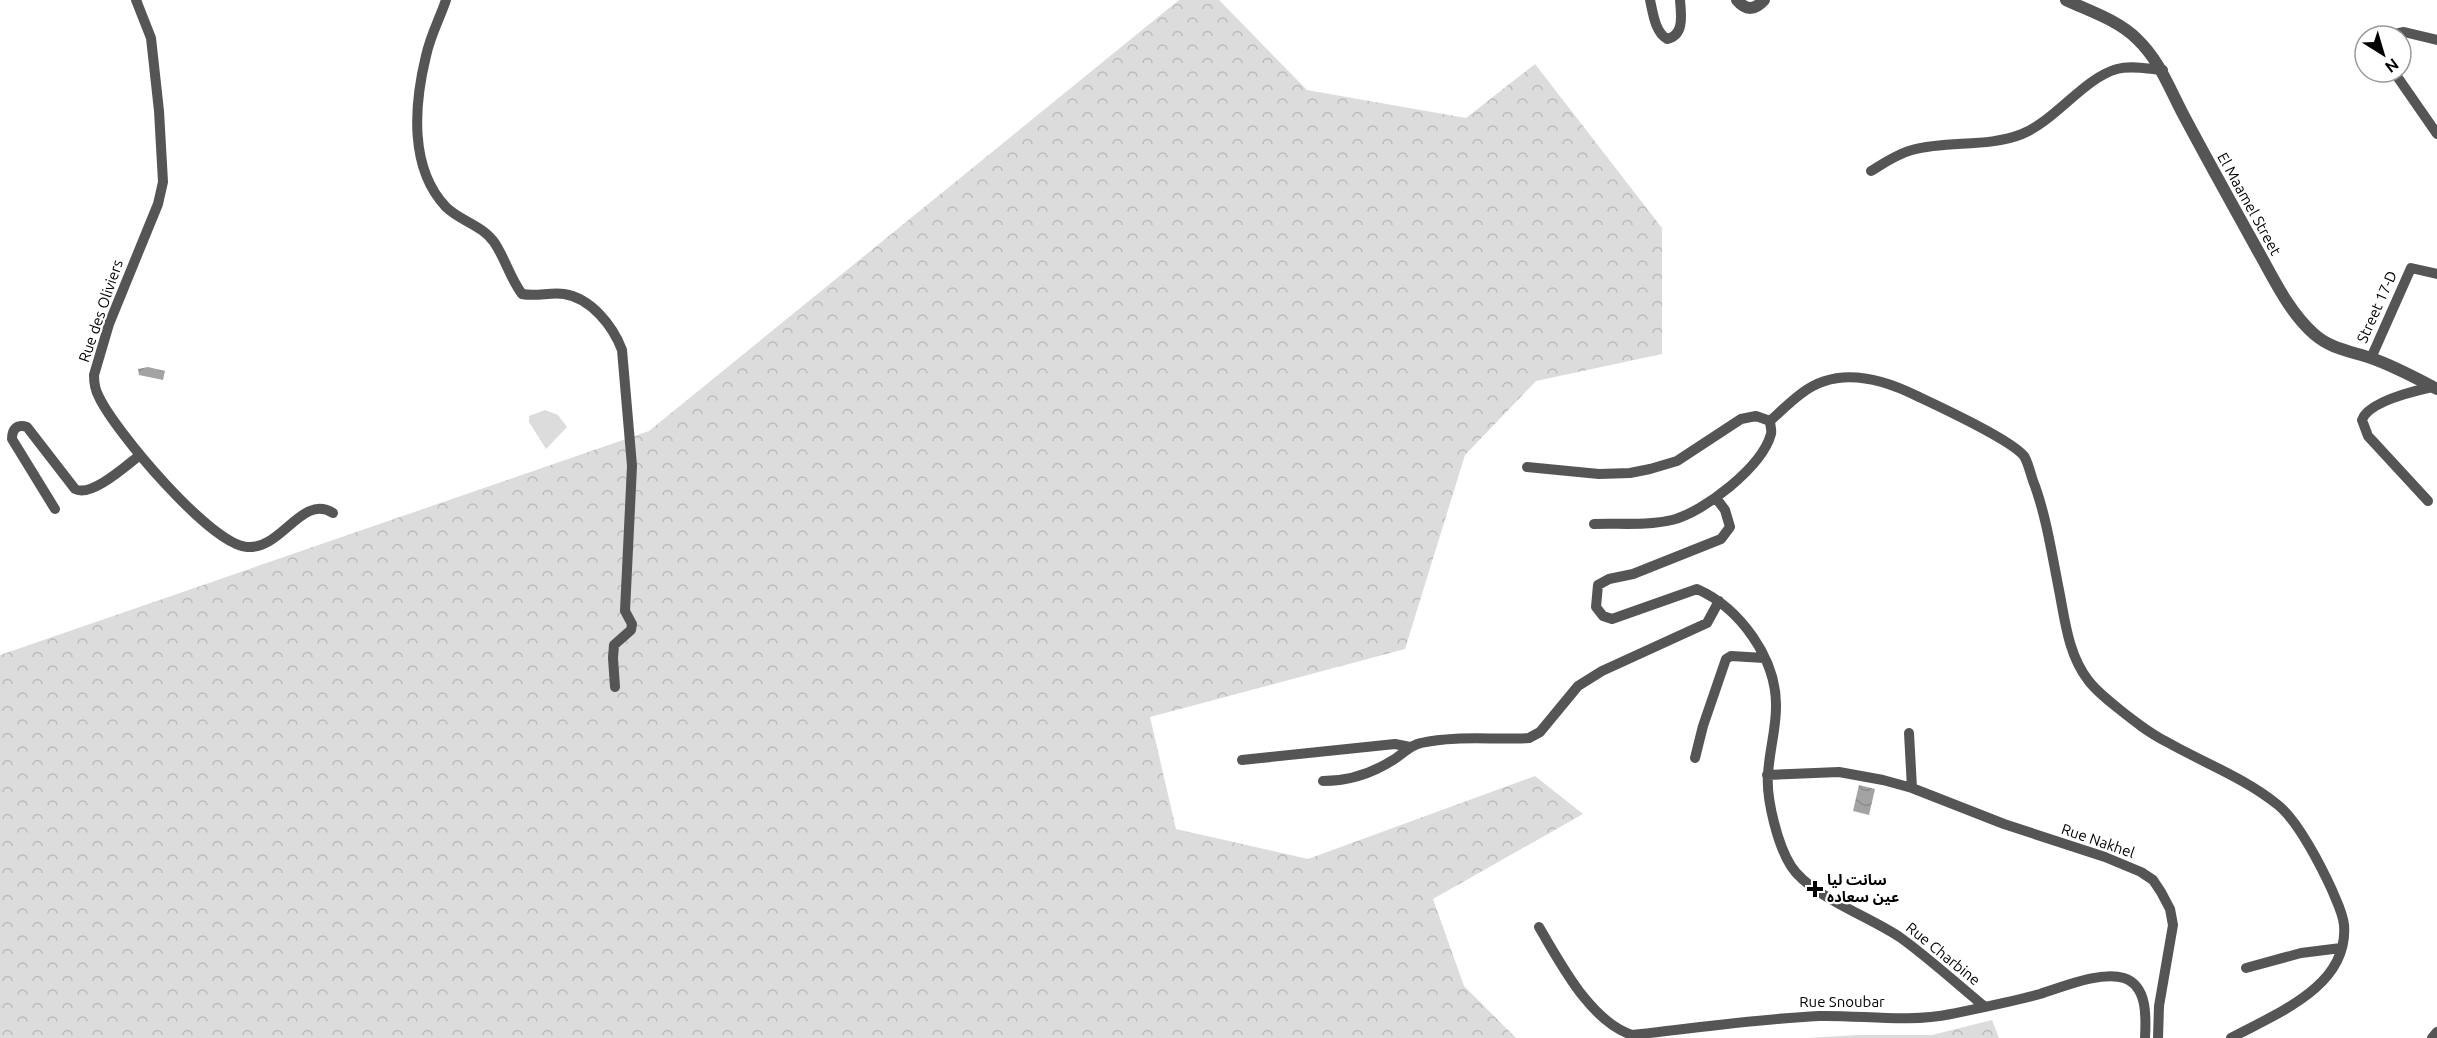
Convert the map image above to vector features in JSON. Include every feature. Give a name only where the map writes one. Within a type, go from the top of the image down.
[{"type":"street","name":"Rue des Oliviers","points":[[136,0],[151,38],[159,111],[163,182],[158,204],[109,324],[94,384],[99,398],[140,455],[201,519],[236,544],[247,547],[270,542],[311,509],[327,509],[333,513]]},
{"type":"street","points":[[446,0],[426,54],[420,86],[417,124],[424,174],[447,208],[475,225],[493,240],[513,283],[522,294],[530,296],[562,294],[575,297],[607,322],[616,334],[622,350],[632,466],[625,611],[632,624],[631,630],[614,645],[612,658],[615,687]]},
{"type":"street","points":[[1650,0],[1660,34],[1667,39],[1675,36],[1680,27],[1680,0]]},
{"type":"street","points":[[1737,0],[1743,7],[1749,9],[1764,0]]},
{"type":"street","name":"El Maamel Street","points":[[2066,0],[2122,27],[2151,54],[2163,70],[2206,159],[2291,306],[2313,333],[2335,348],[2371,358],[2434,388]]},
{"type":"street","points":[[2413,34],[2437,40]]},
{"type":"street","points":[[1871,171],[1911,150],[1995,141],[2022,134],[2045,122],[2080,92],[2116,69],[2136,67],[2163,70]]},
{"type":"street","points":[[2402,84],[2437,134]]},
{"type":"street","name":"Street 17-D","points":[[2371,358],[2411,268],[2437,274]]},
{"type":"street","points":[[1770,421],[1803,392],[1820,382],[1857,377],[1875,379],[1906,390],[1999,438],[2024,456],[2047,528],[2070,643],[2077,664],[2088,681],[2136,722],[2164,741],[2237,778],[2279,806],[2308,846],[2329,883],[2344,925],[2337,962],[2327,977],[2274,1015],[2231,1038]]},
{"type":"street","points":[[2428,501],[2368,436],[2362,420],[2363,415],[2380,404],[2410,392],[2434,388]]},
{"type":"street","points":[[1527,467],[1599,474],[1630,473],[1650,469],[1684,457],[1741,419],[1756,416],[1770,421]]},
{"type":"street","points":[[1594,524],[1653,523],[1672,520],[1716,498],[1743,475],[1762,451],[1771,433],[1770,421]]},
{"type":"street","points":[[55,509],[12,439],[15,428],[27,427],[75,489],[80,491],[85,492],[105,481],[140,455]]},
{"type":"street","points":[[1323,782],[1357,778],[1421,743],[1529,738],[1540,732],[1578,686],[1602,671],[1707,623],[1719,601],[1697,588],[1612,620],[1603,616],[1596,607],[1598,585],[1609,579],[1633,574],[1721,539],[1730,527],[1725,510],[1716,498]]},
{"type":"street","name":"Rue Charbine","points":[[1719,601],[1748,630],[1773,677],[1777,705],[1767,775],[1770,801],[1782,847],[1795,872],[1826,895],[1901,939],[1985,1007]]},
{"type":"street","points":[[1695,758],[1703,726],[1726,659],[1731,656],[1764,658]]},
{"type":"street","points":[[1909,733],[1912,788]]},
{"type":"street","points":[[1242,760],[1395,744],[1410,747]]},
{"type":"street","name":"Rue Nakhel","points":[[1767,775],[1839,772],[1862,775],[1912,788],[2004,824],[2105,856],[2153,880],[2170,909],[2173,925],[2159,1006],[2158,1038]]},
{"type":"street","name":"Rue Snoubar","points":[[1539,927],[1569,977],[1591,1005],[1621,1031],[1632,1035],[1760,1019],[1831,1016],[1929,1018],[1985,1007],[2091,979],[2115,976],[2126,978],[2134,984],[2142,997],[2145,1038]]},
{"type":"street","points":[[2246,968],[2301,953],[2341,948]]},
{"type":"street","points":[[2432,1038],[2437,1032]]},
{"type":"green space","points":[[1179,0],[1219,0],[1307,90],[1466,118],[1535,64],[1662,228],[1662,354],[1536,381],[1465,455],[1405,649],[1150,717],[1176,829],[1308,859],[1535,776],[1583,814],[1433,899],[1464,986],[1516,1038],[0,1038],[0,655],[649,431]]},
{"type":"green space","points":[[545,410],[558,415],[567,427],[546,449],[529,422],[529,416]]},
{"type":"green space","points":[[1992,1020],[1999,1038],[1807,1038],[1932,1035]]},
{"type":"water","points":[[148,367],[165,371],[163,380],[139,375],[138,369]]},
{"type":"water","points":[[1859,785],[1875,789],[1869,815],[1853,811]]},
{"type":"place","name":"سانت ليا عين سعاده","points":[[1815,889]]}]
